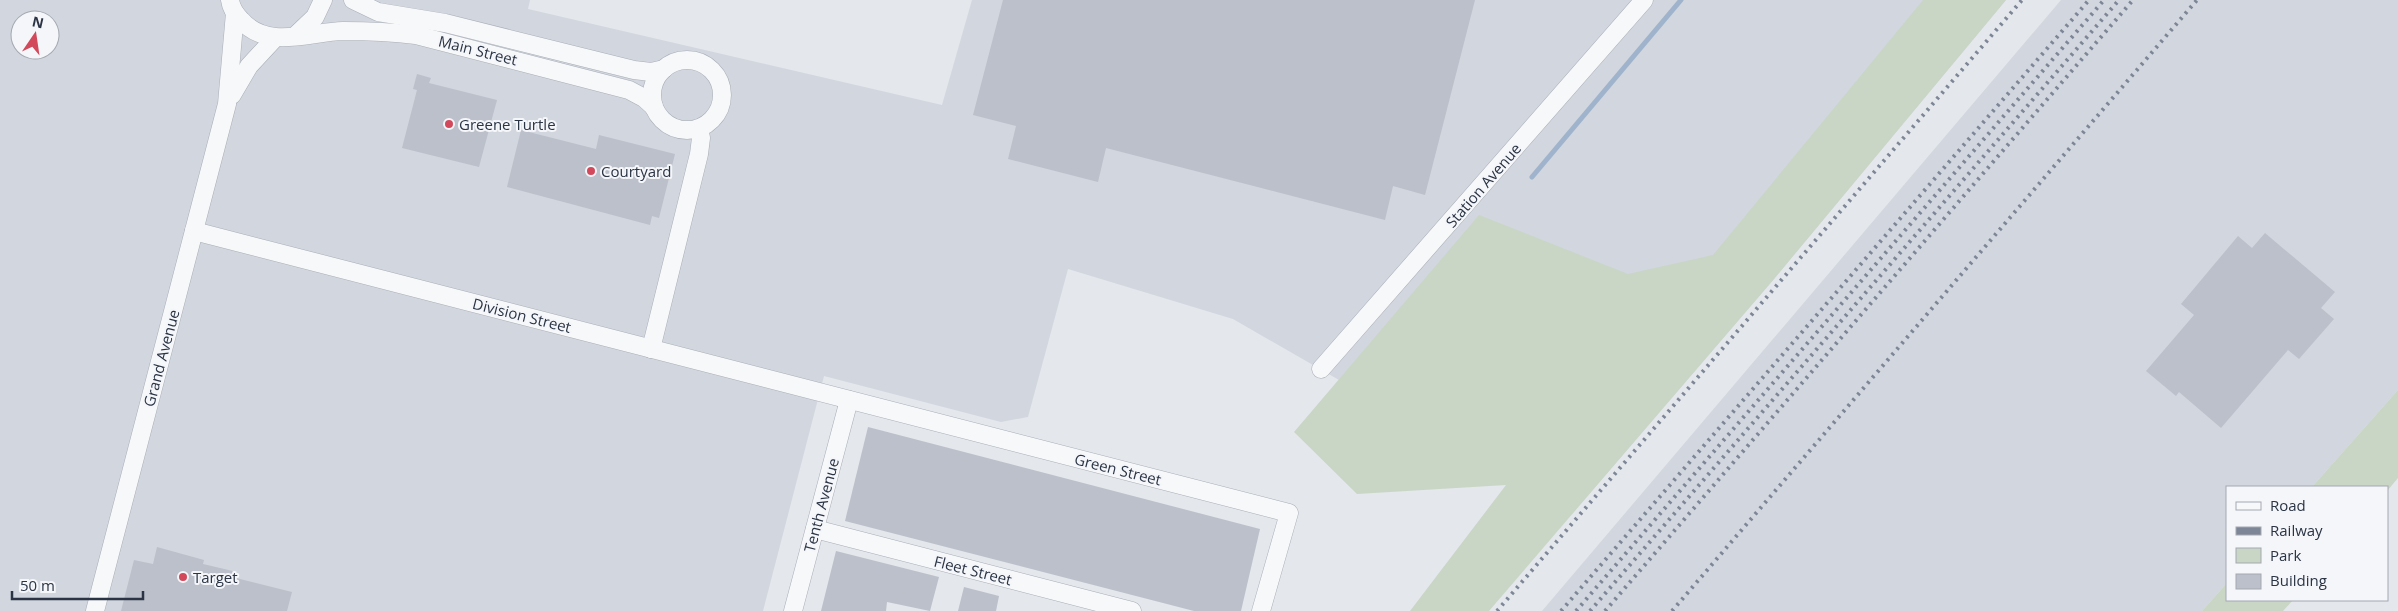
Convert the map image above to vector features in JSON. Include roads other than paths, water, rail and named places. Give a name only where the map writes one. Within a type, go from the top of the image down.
[{"type":"street","points":[[295,36],[315,17],[323,0]]},
{"type":"street","name":"Main Street","points":[[353,0],[378,12],[464,28],[634,70],[651,72],[664,68]]},
{"type":"street","name":"Station Avenue","points":[[1321,370],[1644,0]]},
{"type":"street","points":[[231,4],[253,30],[275,38]]},
{"type":"street","name":"Grand Avenue","points":[[95,611],[227,104],[231,4]]},
{"type":"street","name":"Main Street","points":[[275,38],[342,31],[377,31],[424,37],[629,90],[644,98],[654,107]]},
{"type":"street","name":"Grand Avenue","points":[[227,104],[249,66],[275,38]]},
{"type":"street","points":[[679,61],[694,61],[705,65],[717,75],[722,91],[719,106],[712,120],[699,129],[684,131],[669,126],[657,115],[654,107],[654,87],[664,68],[679,61]]},
{"type":"street","points":[[651,349],[699,154],[699,129]]},
{"type":"street","name":"Division Street","points":[[194,231],[849,400]]},
{"type":"street","name":"Tenth Avenue","points":[[793,611],[849,400]]},
{"type":"street","name":"Green Street","points":[[849,400],[1289,513],[1261,611]]},
{"type":"street","name":"Fleet Street","points":[[815,529],[1132,611]]},
{"type":"waterway","points":[[1532,177],[1681,0]]},
{"type":"railway","points":[[1497,611],[2022,0]]},
{"type":"railway","points":[[1561,611],[2089,0]]},
{"type":"railway","points":[[1576,611],[2104,0]]},
{"type":"railway","points":[[1590,611],[2119,0]]},
{"type":"railway","points":[[1605,611],[2133,0]]},
{"type":"railway","points":[[1672,611],[2197,0]]},
{"type":"place","name":"Greene Turtle","points":[[449,124]]},
{"type":"place","name":"Courtyard","points":[[591,171]]},
{"type":"place","name":"Target","points":[[183,577]]}]
